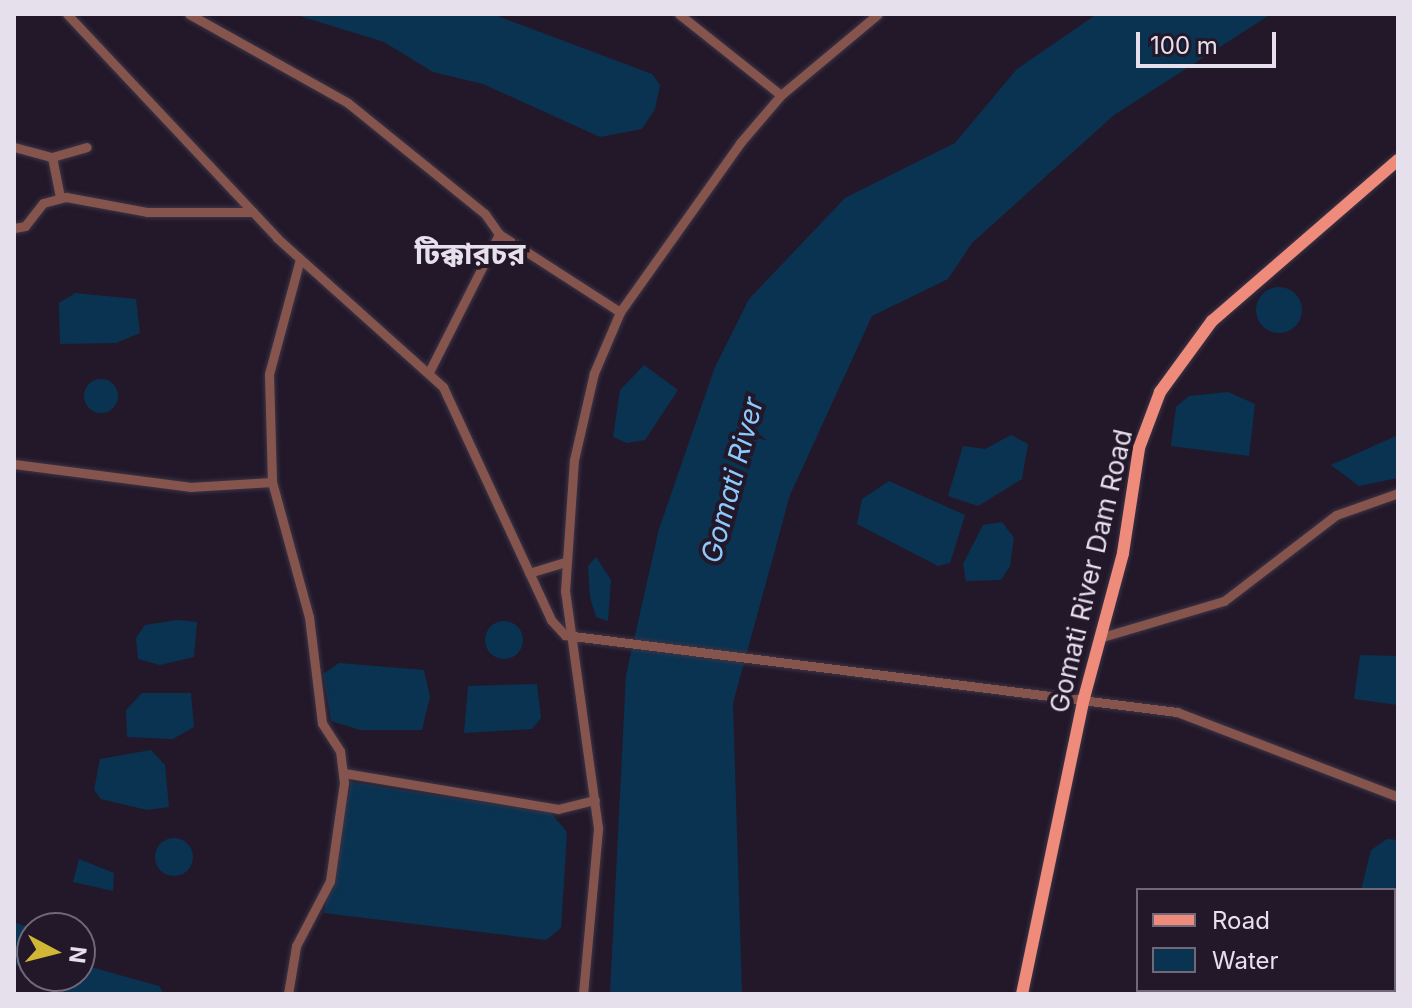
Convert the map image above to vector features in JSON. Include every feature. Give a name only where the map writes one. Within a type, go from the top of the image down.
[{"type":"main road","name":"Gomati River Dam Road","points":[[1022,994],[1139,448],[1175,367],[1266,271],[1398,160]]},
{"type":"street","points":[[67,14],[300,259],[429,372],[463,423],[551,620],[572,638],[1084,698],[1209,720],[1398,797]]},
{"type":"street","points":[[189,14],[348,103],[485,214],[499,234],[620,312]]},
{"type":"street","points":[[679,14],[781,95]]},
{"type":"street","points":[[583,994],[598,883],[595,800],[572,638],[566,562],[583,416],[620,312],[689,209],[781,95],[878,14]]},
{"type":"street","points":[[14,147],[52,157],[87,147]]},
{"type":"street","points":[[52,157],[60,197]]},
{"type":"street","points":[[14,228],[60,197],[147,212],[253,212]]},
{"type":"street","points":[[429,372],[499,234]]},
{"type":"street","points":[[288,994],[296,946],[334,865],[344,773],[322,723],[309,617],[272,482],[269,374],[300,259]]},
{"type":"street","points":[[14,464],[190,487],[272,482]]},
{"type":"street","points":[[1099,638],[1224,601],[1336,515],[1398,493]]},
{"type":"street","points":[[529,573],[566,562]]},
{"type":"street","points":[[344,773],[549,808],[595,800]]},
{"type":"water","points":[[293,14],[492,14],[652,74],[660,85],[655,109],[642,129],[600,137],[483,84],[433,72],[384,42]]},
{"type":"water","name":"Gomati River","points":[[1097,14],[1271,14],[1114,115],[972,243],[948,279],[872,316],[790,495],[733,703],[742,994],[610,994],[626,675],[659,529],[715,367],[749,299],[845,198],[955,143],[1017,69]]},
{"type":"water","points":[[1279,287],[1295,294],[1302,310],[1295,326],[1279,333],[1263,326],[1256,310],[1263,294]]},
{"type":"water","points":[[75,293],[136,299],[140,333],[116,343],[60,344],[59,303]]},
{"type":"water","points":[[644,365],[678,390],[645,440],[627,443],[613,437],[620,390]]},
{"type":"water","points":[[101,379],[113,384],[118,396],[113,408],[101,413],[89,408],[84,396],[89,384]]},
{"type":"water","points":[[1228,392],[1255,404],[1249,456],[1171,446],[1176,407],[1189,396]]},
{"type":"water","points":[[1011,435],[1028,444],[1022,479],[978,506],[948,496],[963,446],[985,449]]},
{"type":"water","points":[[1398,435],[1398,478],[1359,486],[1331,465]]},
{"type":"water","points":[[889,481],[965,515],[950,563],[938,566],[857,524],[862,499]]},
{"type":"water","points":[[1002,522],[1014,538],[1010,566],[1001,580],[966,581],[963,564],[983,525]]},
{"type":"water","points":[[596,557],[611,580],[608,621],[596,617],[590,597],[588,566]]},
{"type":"water","points":[[178,620],[197,622],[194,657],[160,665],[138,659],[136,638],[145,625]]},
{"type":"water","points":[[504,621],[518,626],[523,640],[518,654],[504,659],[490,654],[485,640],[490,626]]},
{"type":"water","points":[[1360,655],[1398,656],[1398,705],[1354,699]]},
{"type":"water","points":[[339,663],[424,670],[430,697],[422,730],[360,730],[331,721],[323,674]]},
{"type":"water","points":[[537,684],[541,718],[532,729],[464,733],[468,686]]},
{"type":"water","points":[[142,693],[191,693],[194,727],[173,739],[127,737],[126,710]]},
{"type":"water","points":[[151,750],[165,765],[169,807],[147,810],[101,799],[94,790],[100,759]]},
{"type":"water","points":[[351,782],[551,813],[567,832],[561,928],[546,940],[324,913]]},
{"type":"water","points":[[174,838],[188,843],[193,857],[188,871],[174,876],[160,871],[155,857],[160,843]]},
{"type":"water","points":[[1387,839],[1398,840],[1396,888],[1362,888],[1371,850]]},
{"type":"water","points":[[79,859],[114,873],[113,891],[73,882]]},
{"type":"water","points":[[14,922],[16,965],[14,965]]},
{"type":"water","points":[[96,968],[159,986],[164,994],[60,994],[96,992]]},
{"type":"district","name":"টিক্কারচর","points":[[470,253]]}]
